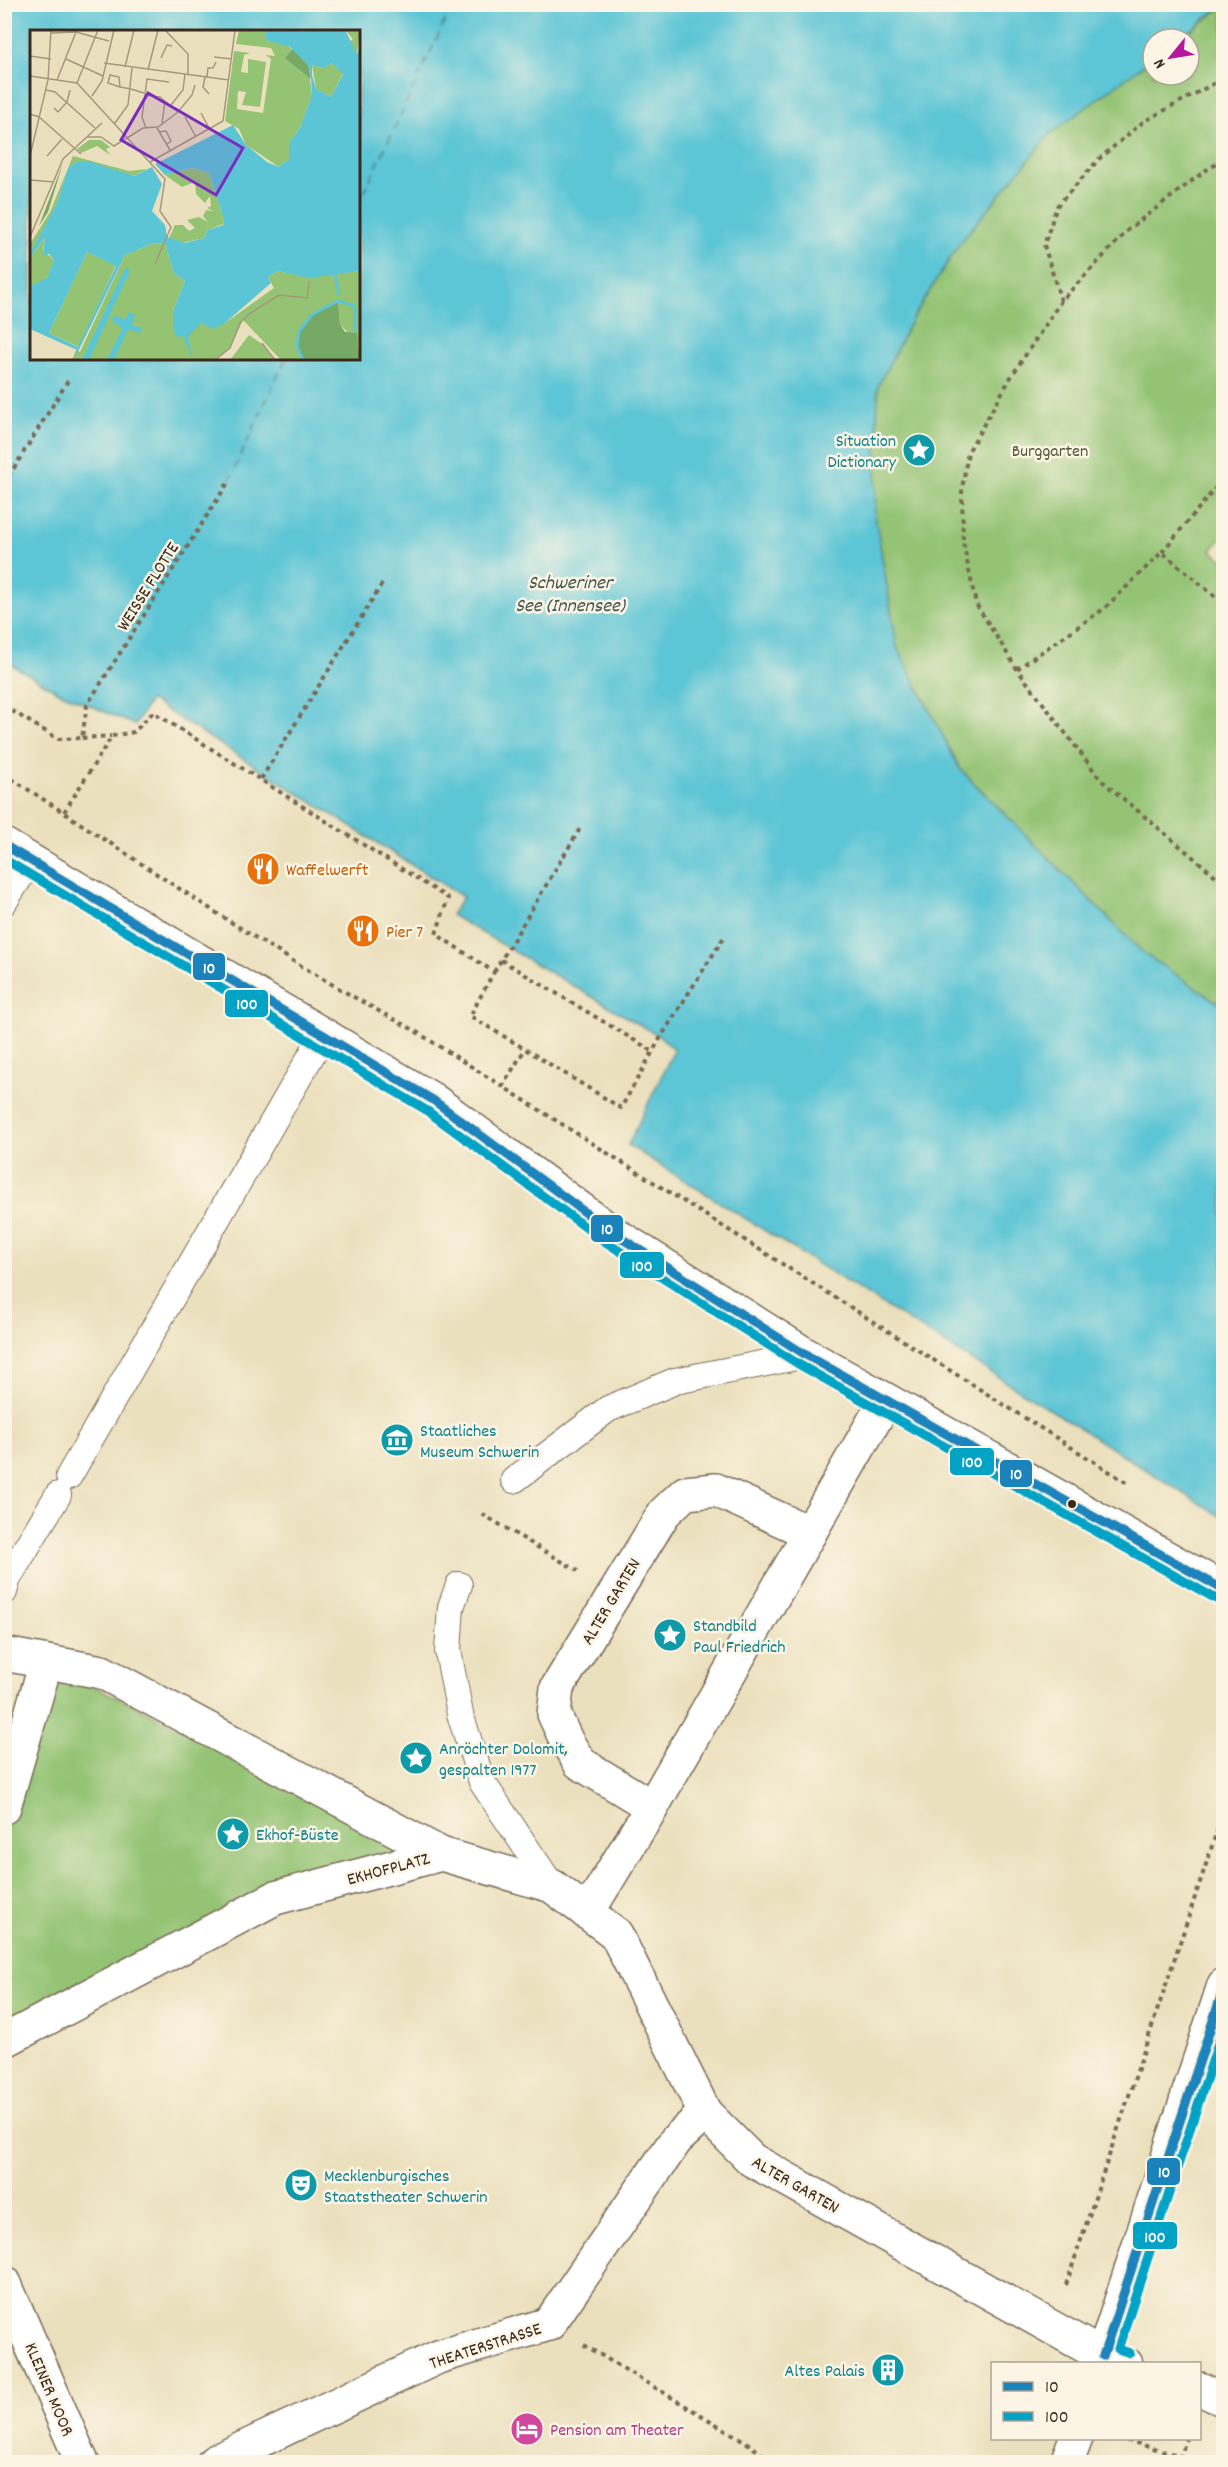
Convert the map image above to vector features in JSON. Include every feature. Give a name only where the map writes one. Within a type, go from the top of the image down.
[{"type":"street","points":[[17,853],[433,1100],[613,1233],[806,1355],[1224,1590]]},
{"type":"street","points":[[587,1913],[651,1807],[886,1400]]},
{"type":"street","name":"ALTER GARTEN","points":[[651,1807],[580,1763],[554,1714],[557,1688],[664,1513],[685,1493],[716,1490],[810,1533]]},
{"type":"street","name":"EKHOFPLATZ","points":[[4,1654],[102,1672],[441,1854]]},
{"type":"street","points":[[4,1808],[46,1662]]},
{"type":"street","name":"ALTER GARTEN","points":[[441,1854],[552,1886],[616,1934],[705,2113],[752,2160],[1110,2361]]},
{"type":"street","name":"EKHOFPLATZ","points":[[4,2041],[275,1898],[441,1854]]},
{"type":"street","points":[[1110,2361],[1224,1985]]},
{"type":"street","name":"THEATERSTRASSE","points":[[214,2463],[438,2357],[549,2324],[676,2140],[705,2113]]},
{"type":"street","name":"KLEINER MOOR","points":[[4,2282],[82,2463]]},
{"type":"street","points":[[1201,2389],[1224,2400]]},
{"type":"street","points":[[1067,2463],[1076,2440]]},
{"type":"lane","points":[[4,902],[17,853]]},
{"type":"lane","points":[[4,1592],[8,1578],[323,1035]]},
{"type":"lane","points":[[514,1480],[608,1409],[675,1381],[806,1355]]},
{"type":"lane","points":[[459,1585],[451,1606],[448,1651],[460,1714],[482,1782],[552,1886]]},
{"type":"path","points":[[1061,301],[1044,245],[1058,206],[1099,159],[1143,123],[1224,78]]},
{"type":"path","points":[[1224,160],[1206,170],[1129,229],[1061,301],[1011,377],[968,452],[962,489],[963,542],[976,604],[1017,669],[1101,780],[1224,884]]},
{"type":"path","points":[[4,484],[69,379]]},
{"type":"path","points":[[1017,669],[1105,608],[1162,552],[1224,478]]},
{"type":"path","name":"WEISSE FLOTTE","points":[[82,738],[87,705],[229,481]]},
{"type":"path","points":[[1162,552],[1224,604]]},
{"type":"path","points":[[261,779],[382,584]]},
{"type":"path","points":[[4,706],[58,739],[112,736],[134,732],[153,712],[448,898],[436,934],[494,972]]},
{"type":"path","points":[[64,812],[112,736]]},
{"type":"path","points":[[4,774],[232,921],[363,1003],[412,1029],[1133,1486]]},
{"type":"path","points":[[582,827],[501,960],[470,1016],[621,1108],[661,1037],[723,938]]},
{"type":"path","points":[[501,960],[654,1052]]},
{"type":"path","points":[[502,1087],[525,1049]]},
{"type":"path","points":[[482,1514],[615,1593]]},
{"type":"path","points":[[1053,2329],[1072,2264],[1224,1810]]},
{"type":"path","points":[[549,2324],[746,2442],[772,2463]]},
{"type":"path","points":[[1122,2440],[1180,2456],[1186,2440]]},
{"type":"green space","name":"Burggarten","points":[[1223,7],[1224,536],[1211,550],[1224,561],[1223,1006],[1142,952],[960,769],[897,647],[875,515],[878,386],[912,319],[959,244],[1050,134],[1141,67],[1141,87],[1201,87],[1201,27],[1196,27]]},
{"type":"green space","points":[[48,1664],[441,1854],[275,1898],[5,2041],[5,1808]]},
{"type":"water","name":"Schweriner See (Innensee)","points":[[5,4],[1223,5],[1195,27],[1141,27],[1141,67],[1050,134],[959,244],[912,319],[878,386],[875,515],[897,647],[960,769],[1142,952],[1223,1006],[1223,1518],[628,1145],[674,1050],[661,1037],[451,915],[463,897],[150,700],[135,725],[57,691],[5,661]]},
{"type":"ferry route","points":[[360,201],[453,4]]},
{"type":"ferry route","points":[[229,481],[285,360]]},
{"type":"transit line","name":"10","points":[[4,845],[433,1100],[613,1233],[806,1355],[1224,1590]]},
{"type":"transit line","name":"100","points":[[4,859],[426,1110],[607,1243],[800,1365],[1218,1600]]},
{"type":"transit line","name":"10","points":[[1103,2356],[1224,1987]]},
{"type":"transit line","name":"100","points":[[1130,2353],[1118,2349],[1224,2025]]},
{"type":"place","name":"Situation Dictionary","points":[[919,450]]},
{"type":"place","name":"Waffelwerft","points":[[263,869]]},
{"type":"place","name":"Pier 7","points":[[363,931]]},
{"type":"place","name":"Staatliches Museum Schwerin","points":[[397,1440]]},
{"type":"place","name":"Standbild Paul Friedrich","points":[[670,1635]]},
{"type":"place","name":"Anröchter Dolomit, gespalten 1977","points":[[416,1758]]},
{"type":"place","name":"Ekhof-Büste","points":[[233,1834]]},
{"type":"place","name":"Mecklenburgisches Staatstheater Schwerin","points":[[301,2185]]},
{"type":"place","name":"Altes Palais","points":[[888,2370]]},
{"type":"place","name":"Pension am Theater","points":[[527,2429]]}]
